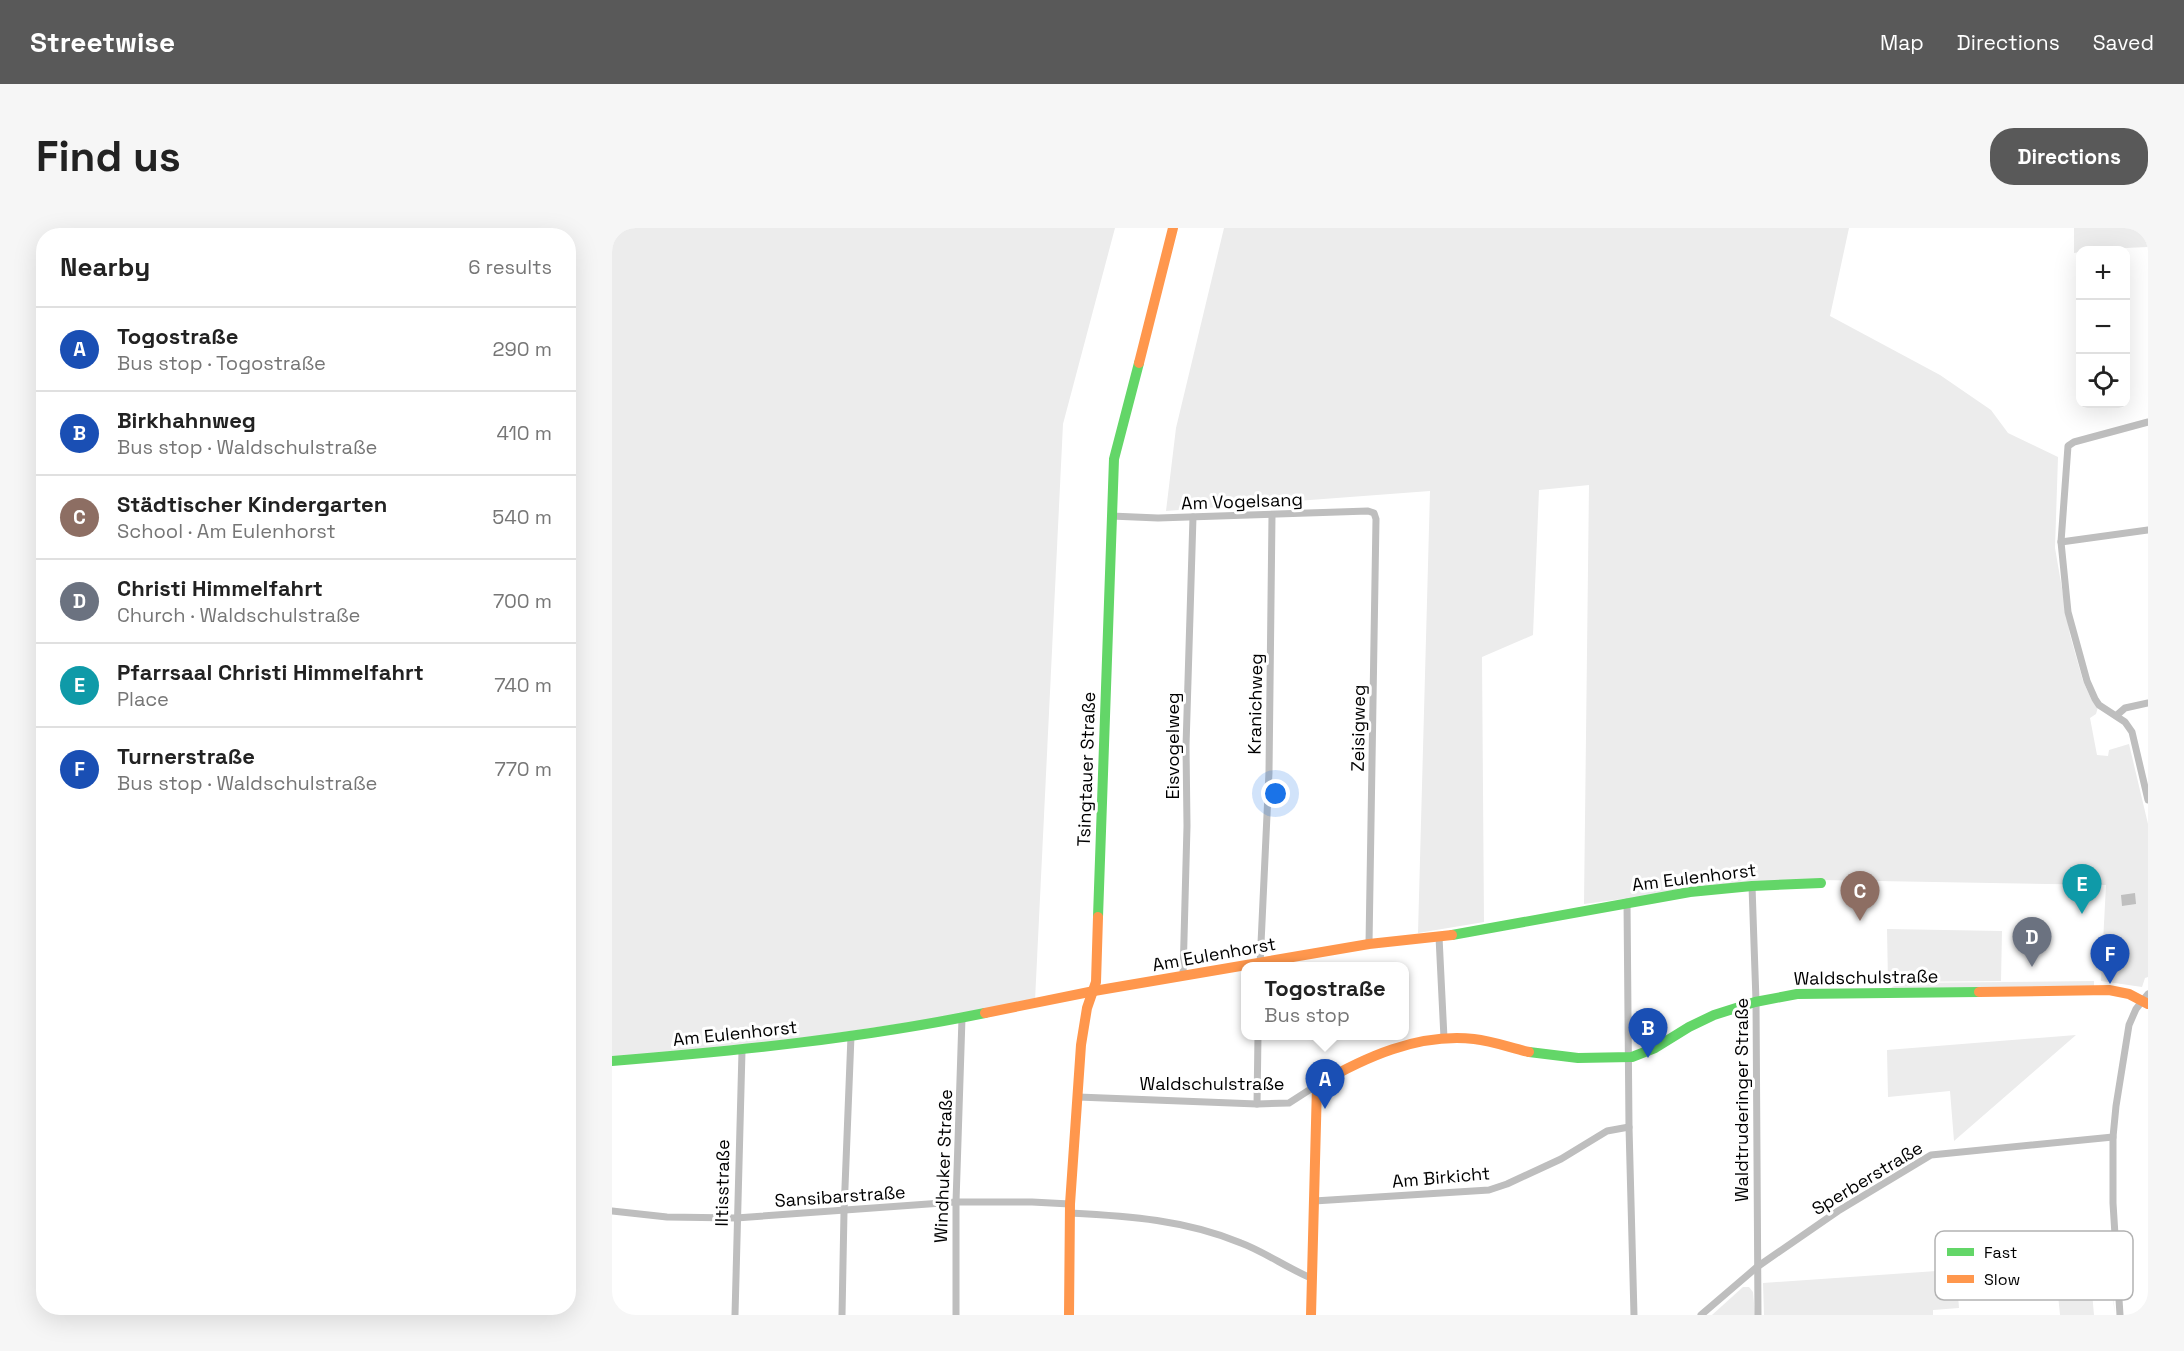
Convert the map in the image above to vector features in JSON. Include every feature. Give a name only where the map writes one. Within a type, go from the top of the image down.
[{"type":"street","name":"Tsingtauer Straße","points":[[1069,1315],[1070,1208],[1081,1045],[1086,1008],[1096,982],[1114,459],[1173,228]]},
{"type":"street","points":[[2148,422],[2074,442],[2068,446],[2061,542],[2068,612],[2087,681],[2099,705],[2117,715],[2132,732],[2148,800]]},
{"type":"street","name":"Am Vogelsang","points":[[1111,516],[1158,519],[1368,511],[1374,513]]},
{"type":"street","name":"Zeisigweg","points":[[1369,944],[1376,519],[1374,513]]},
{"type":"street","name":"Kranichweg","points":[[1260,962],[1269,772],[1272,514]]},
{"type":"street","name":"Eisvogelweg","points":[[1184,976],[1186,746],[1193,517]]},
{"type":"street","points":[[2061,542],[2148,531]]},
{"type":"street","points":[[2117,715],[2125,708],[2148,703]]},
{"type":"street","name":"Am Eulenhorst","points":[[1271,962],[1369,944],[1440,936],[1690,892],[1752,886],[1821,884]]},
{"type":"street","name":"Waldtruderinger Straße","points":[[1752,886],[1756,1001],[1758,1315]]},
{"type":"street","points":[[1628,902],[1629,1127],[1634,1315]]},
{"type":"street","points":[[1440,936],[1444,1038]]},
{"type":"street","name":"Am Eulenhorst","points":[[612,1061],[742,1051],[851,1036],[962,1018],[1094,990],[1241,967]]},
{"type":"street","name":"Waldschulstraße","points":[[1078,1097],[1257,1104],[1289,1103],[1317,1085],[1370,1058],[1425,1040],[1444,1038],[1485,1040],[1511,1048],[1562,1058],[1630,1057],[1646,1052],[1699,1022],[1728,1009],[1789,995],[2109,990],[2146,1000]]},
{"type":"street","points":[[2115,1231],[2113,1137],[2116,1106],[2129,1025],[2136,1009],[2146,1000]]},
{"type":"street","name":"Windhuker Straße","points":[[956,1315],[956,1202],[962,1018]]},
{"type":"street","points":[[842,1315],[851,1036]]},
{"type":"street","points":[[1257,1104],[1258,1040]]},
{"type":"street","name":"Iltisstraße","points":[[735,1315],[742,1051]]},
{"type":"street","points":[[1311,1315],[1317,1085]]},
{"type":"street","name":"Am Birkicht","points":[[1314,1201],[1489,1190],[1568,1156],[1607,1131],[1629,1127]]},
{"type":"street","name":"Sperberstraße","points":[[1701,1315],[1757,1267],[1838,1211],[1931,1155],[2113,1137]]},
{"type":"street","name":"Sansibarstraße","points":[[612,1211],[667,1217],[736,1218],[844,1212],[956,1202],[1032,1202],[1201,1228],[1244,1244],[1289,1269],[1311,1278]]},
{"type":"street","points":[[2119,1300],[2120,1315]]},
{"type":"shaded area","points":[[612,228],[1115,228],[1063,424],[1035,1001],[737,1048],[612,1057]]},
{"type":"shaded area","points":[[1224,228],[1849,228],[1830,316],[1940,375],[1991,410],[2008,433],[2058,457],[2055,548],[2070,635],[2083,681],[2092,701],[2098,707],[2096,714],[2090,718],[2097,755],[2108,756],[2109,750],[2129,744],[2148,824],[2148,977],[2145,978],[2142,987],[2101,981],[2106,885],[1820,880],[1584,904],[1589,485],[1539,490],[1533,635],[1482,657],[1484,922],[1418,933],[1430,491],[1166,511],[1176,428]]},
{"type":"shaded area","points":[[2074,228],[2148,228],[2148,247],[2076,246],[2076,253],[2074,253]]},
{"type":"shaded area","points":[[2135,893],[2136,904],[2122,906],[2121,895]]},
{"type":"shaded area","points":[[1887,929],[2002,931],[2001,981],[1888,982]]},
{"type":"shaded area","points":[[2094,981],[2094,990],[1889,993],[1892,987],[1902,983]]},
{"type":"shaded area","points":[[2076,1035],[1954,1141],[1950,1091],[1888,1097],[1887,1050]]},
{"type":"shaded area","points":[[1935,1271],[1935,1300],[1958,1300],[1959,1308],[1933,1310],[1933,1315],[1764,1315],[1763,1283]]},
{"type":"shaded area","points":[[1743,1287],[1749,1287],[1753,1292],[1755,1315],[1712,1315]]},
{"type":"shaded area","points":[[2058,1300],[2093,1300],[2094,1315],[2060,1315]]},
{"type":"traffic: fast","points":[[1098,917],[1114,459],[1139,363]]},
{"type":"traffic: fast","points":[[1452,935],[1690,892],[1821,883]]},
{"type":"traffic: fast","points":[[1529,1052],[1578,1058],[1632,1057],[1655,1048],[1714,1015],[1755,1002],[1797,994],[1979,992]]},
{"type":"traffic: fast","points":[[612,1061],[799,1043],[892,1030],[985,1013]]},
{"type":"traffic: slow","points":[[1139,363],[1173,228]]},
{"type":"traffic: slow","points":[[1069,1315],[1070,1204],[1081,1045],[1087,1008],[1096,982],[1098,917]]},
{"type":"traffic: slow","points":[[1264,962],[1369,944],[1452,935]]},
{"type":"traffic: slow","points":[[985,1013],[1094,991],[1241,966]]},
{"type":"traffic: slow","points":[[1979,992],[2109,990],[2129,994],[2148,1004]]},
{"type":"traffic: slow","points":[[1311,1315],[1317,1085],[1354,1065],[1392,1049],[1433,1040],[1474,1039],[1529,1052]]},
{"type":"place","name":"Pfarrsaal Christi Himmelfahrt","points":[[2082,914]]},
{"type":"place","name":"Städtischer Kindergarten","points":[[1860,921]]},
{"type":"place","name":"Christi Himmelfahrt","points":[[2032,967]]},
{"type":"place","name":"Turnerstraße","points":[[2110,984]]},
{"type":"place","name":"Birkhahnweg","points":[[1648,1058]]},
{"type":"place","name":"Togostraße","points":[[1325,1109]]}]
